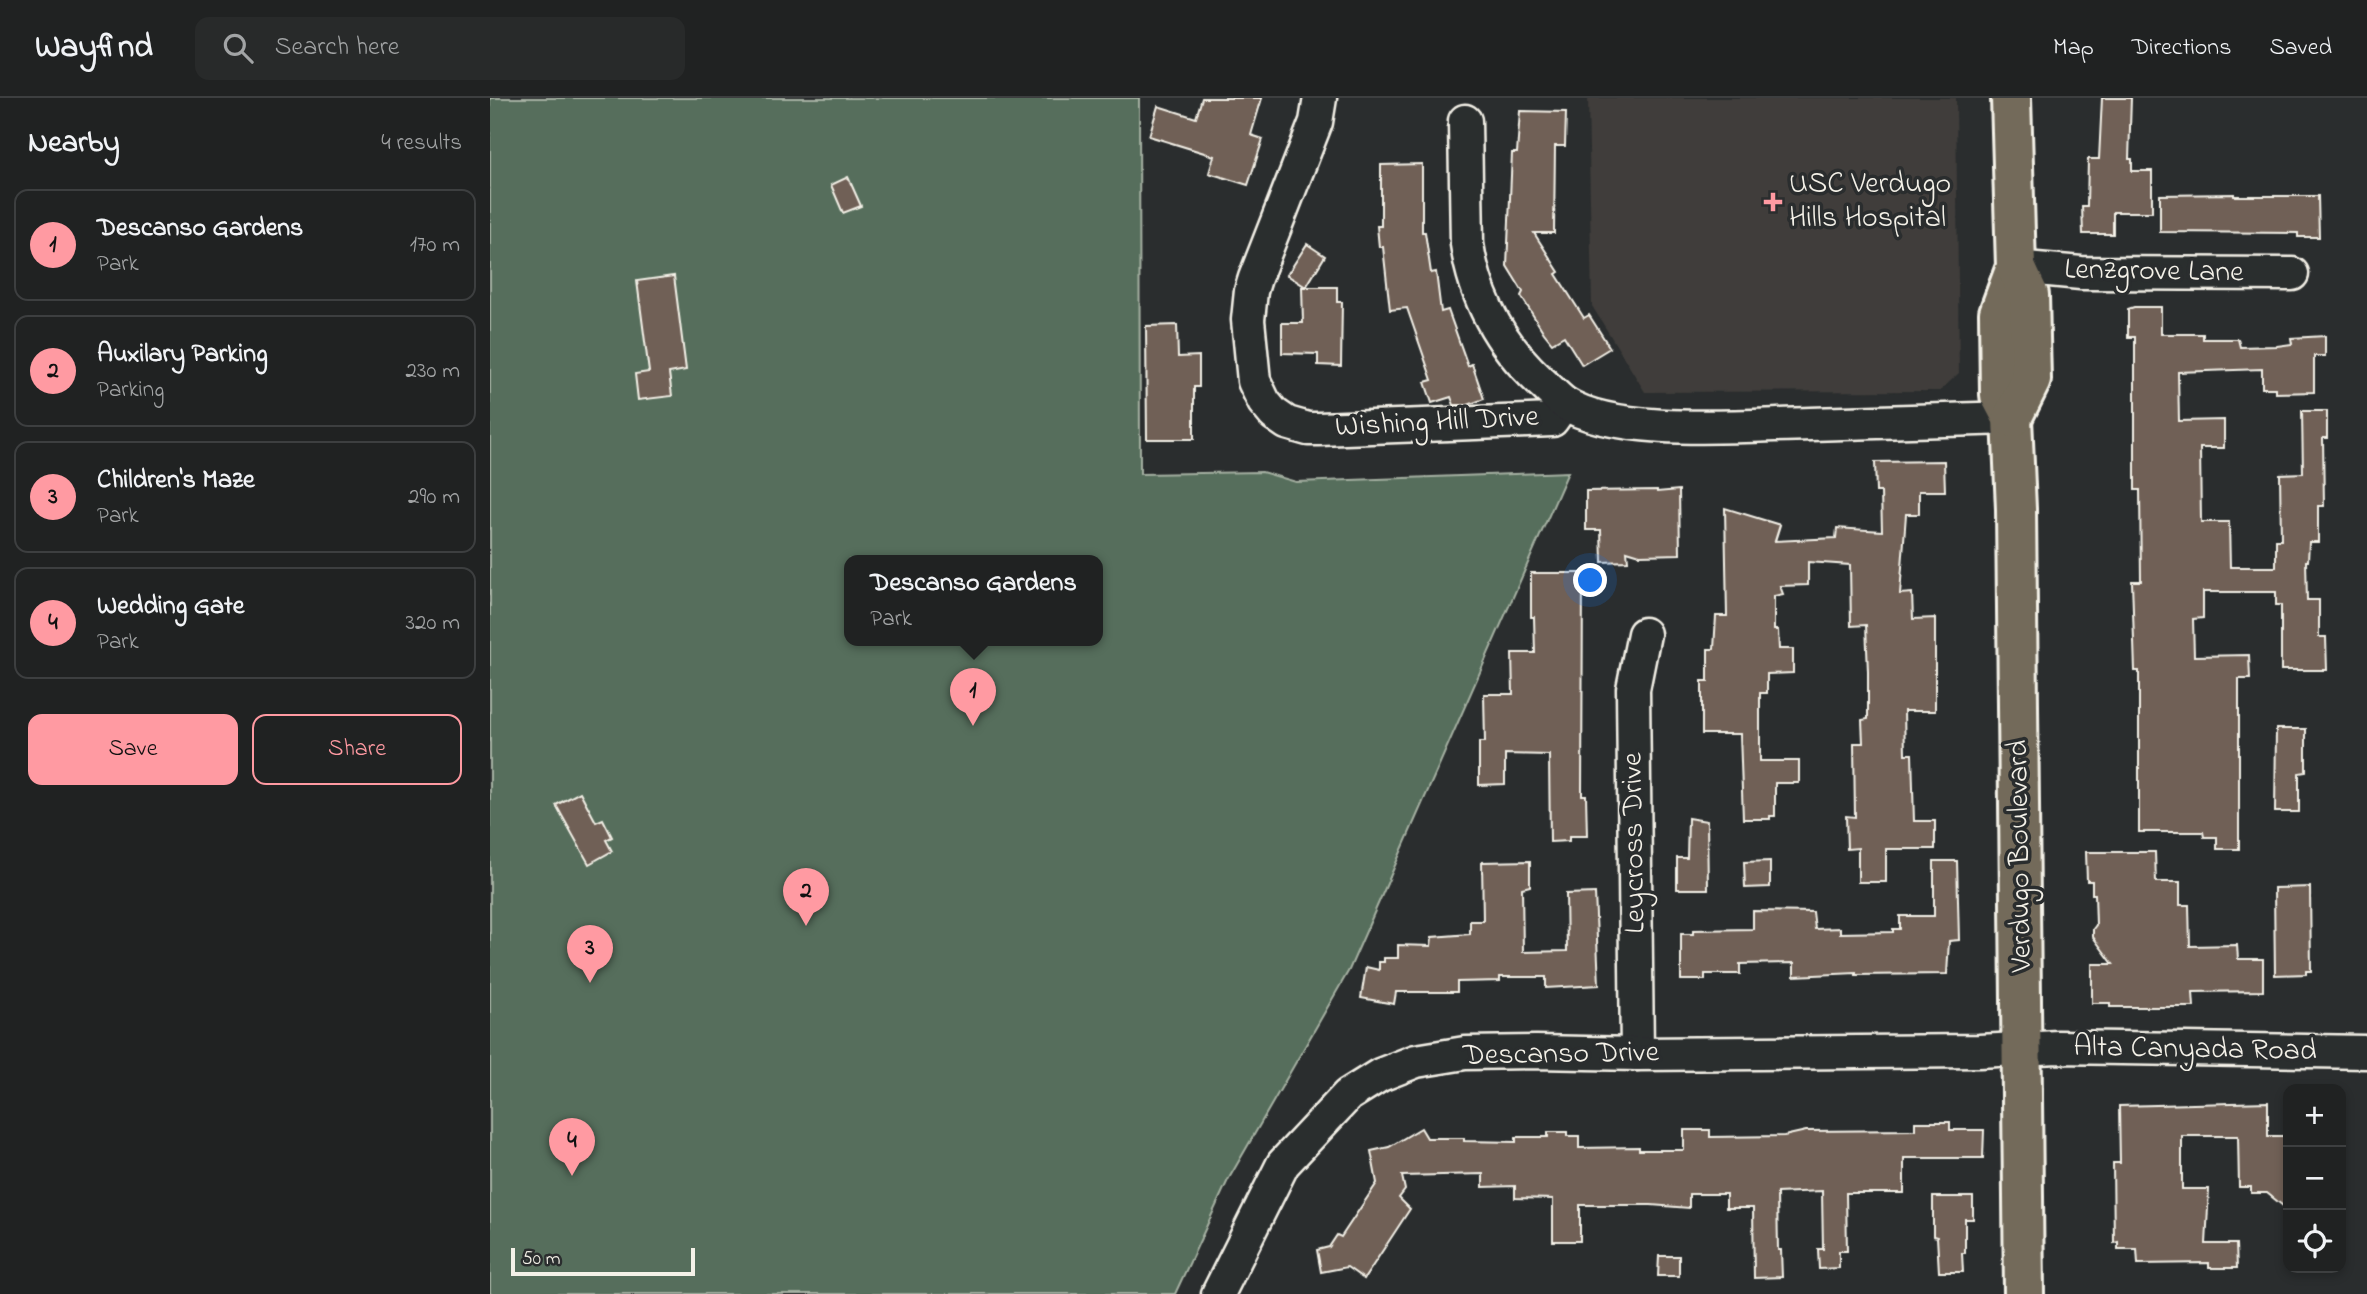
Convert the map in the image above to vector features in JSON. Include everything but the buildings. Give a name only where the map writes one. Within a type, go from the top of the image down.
[{"type":"main road","name":"Verdugo Boulevard","points":[[2011,98],[2016,267],[2029,295],[2031,380],[2012,418],[2017,509],[2024,1294]]},
{"type":"street","name":"Wishing Hill Drive","points":[[1320,98],[1316,122],[1251,291],[1249,336],[1254,381],[1269,408],[1287,423],[1319,429],[1552,419],[1564,403],[1613,420],[1688,427],[2012,418]]},
{"type":"street","points":[[1465,121],[1467,244],[1479,292],[1508,349],[1564,403]]},
{"type":"street","name":"Lenzgrove Lane","points":[[2016,267],[2081,273],[2292,274]]},
{"type":"street","name":"Leycross Drive","points":[[1637,1054],[1633,689],[1644,634]]},
{"type":"street","name":"Alta Canyada Road","points":[[2022,1049],[2059,1047],[2367,1052]]},
{"type":"street","name":"Descanso Drive","points":[[1218,1294],[1283,1164],[1348,1095],[1380,1075],[1416,1061],[1465,1053],[1637,1054],[2022,1049]]},
{"type":"shaded area","name":"USC Verdugo Hills Hospital","points":[[1588,98],[1956,98],[1959,373],[1940,391],[1645,392],[1592,306]]},
{"type":"green space","points":[[490,98],[1139,98],[1140,474],[1262,472],[1296,482],[1568,472],[1349,970],[1228,1180],[1175,1294],[490,1294]]},
{"type":"place","name":"USC Verdugo Hills Hospital","points":[[1773,202]]},
{"type":"place","name":"Descanso Gardens","points":[[973,726]]},
{"type":"place","name":"Auxilary Parking","points":[[806,926]]},
{"type":"place","name":"Children's Maze","points":[[590,983]]},
{"type":"place","name":"Wedding Gate","points":[[572,1176]]}]
